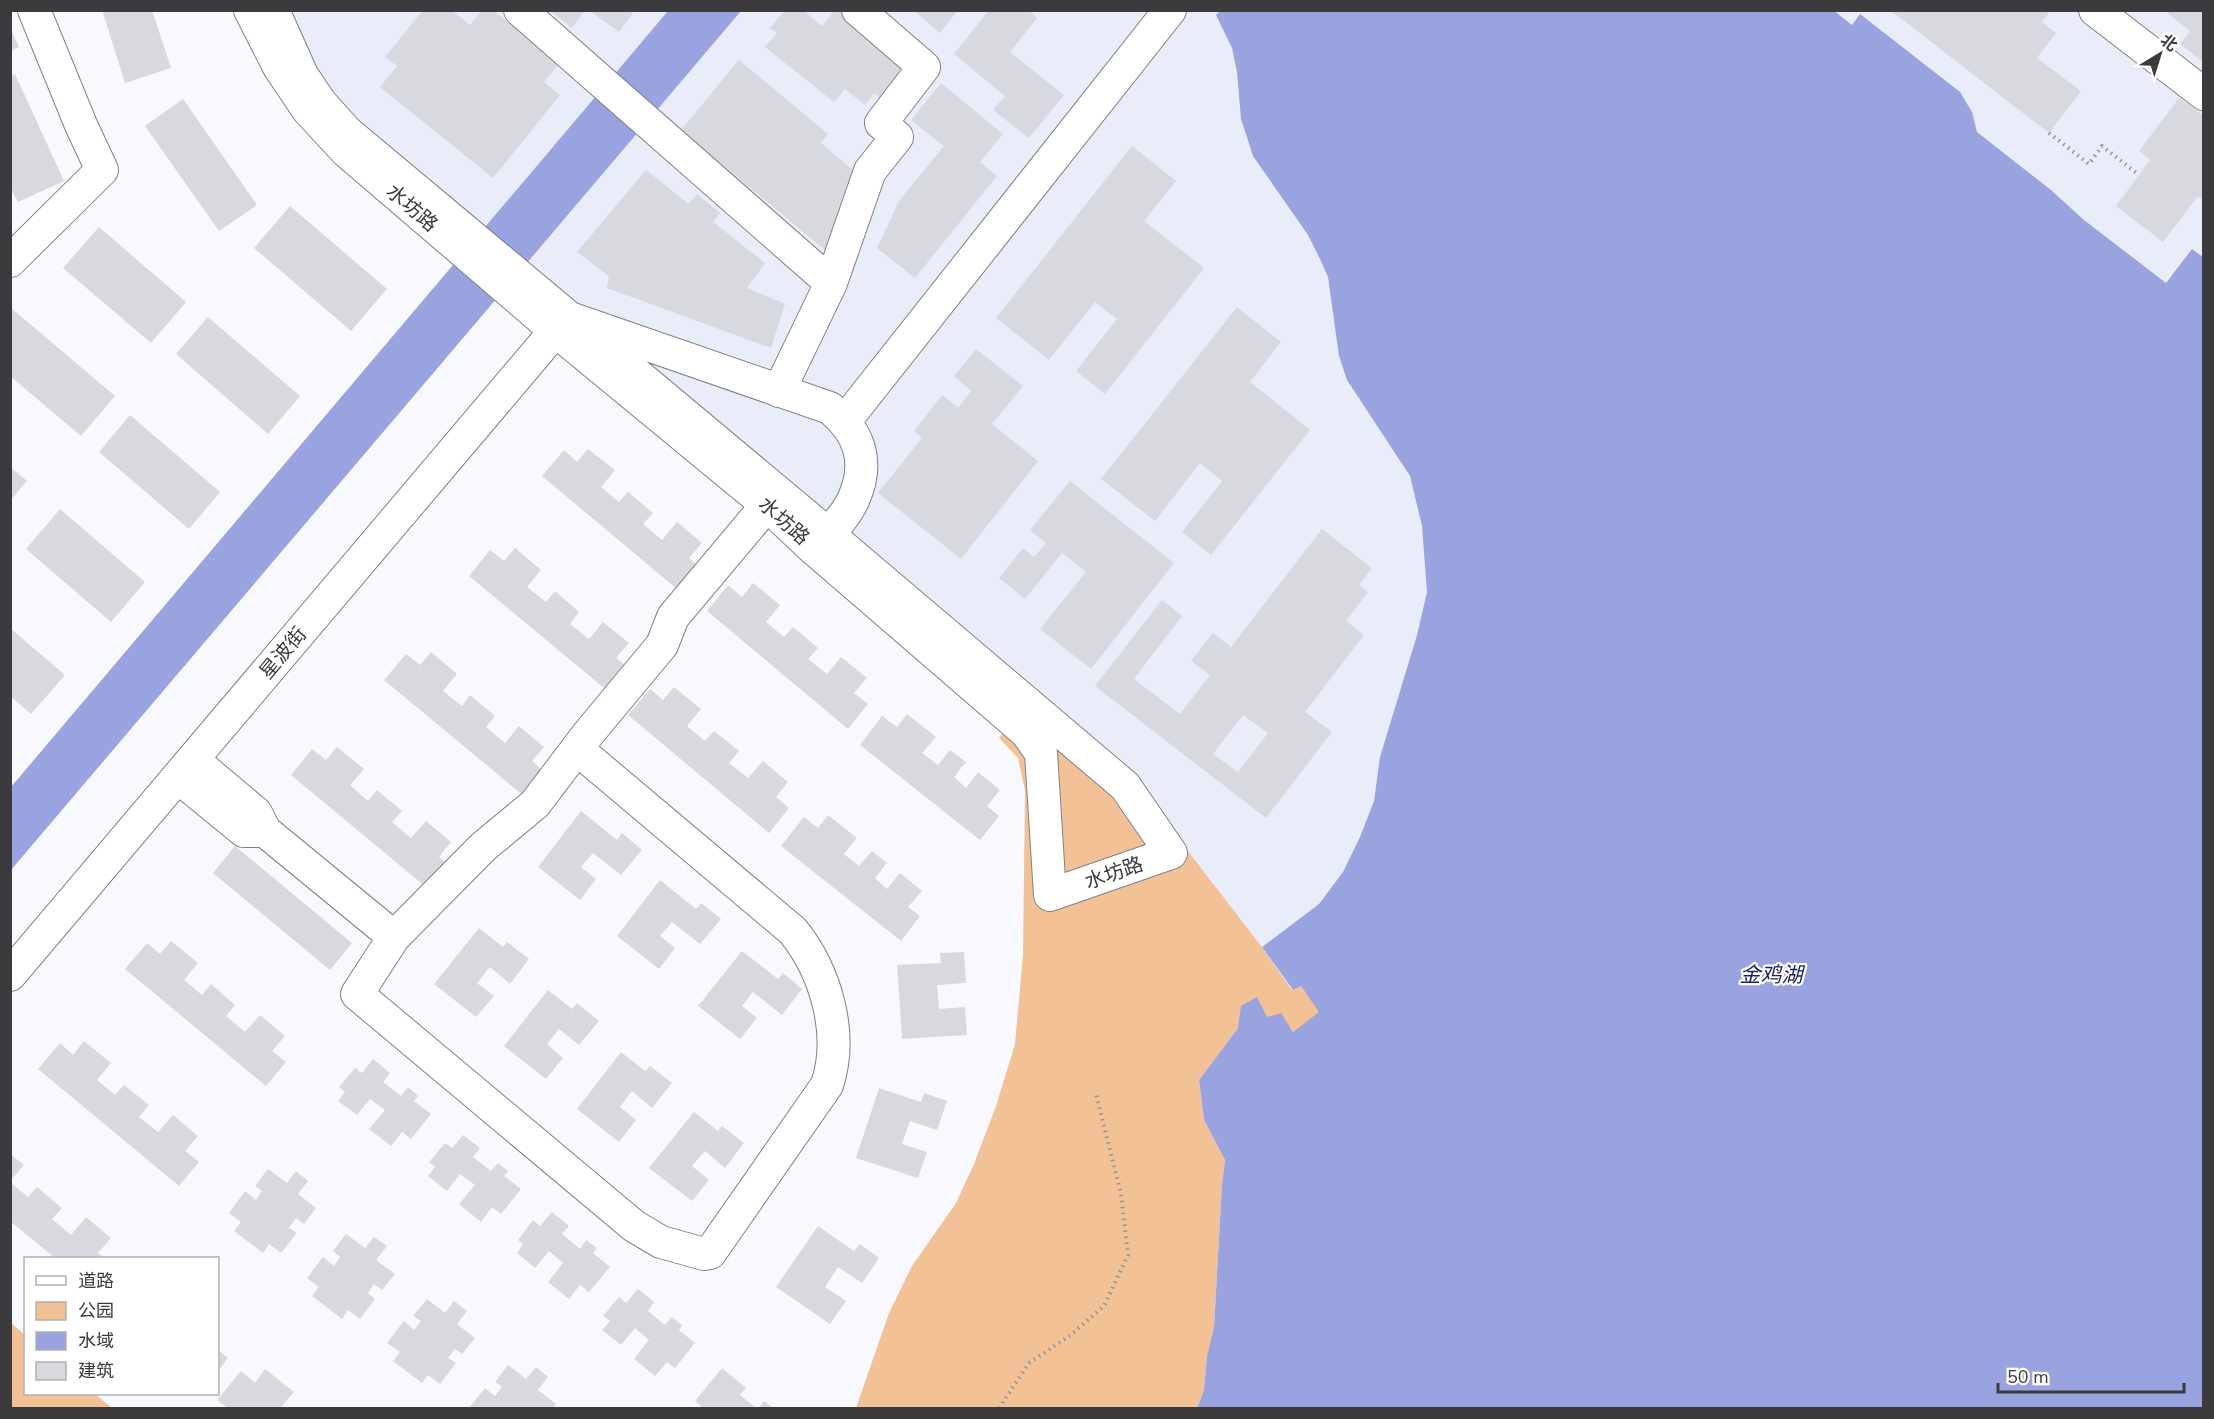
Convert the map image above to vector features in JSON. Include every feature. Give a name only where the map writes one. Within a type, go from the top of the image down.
[{"type":"street","points":[[10,261],[102,170],[34,10]]},
{"type":"street","name":"水坊路","points":[[250,10],[279,66],[308,110],[346,151],[454,234],[822,542],[1125,786],[1171,853],[1050,895],[1041,753],[1027,733],[822,542],[767,505],[561,324]]},
{"type":"street","name":"水坊路","points":[[273,10],[302,75],[320,102],[347,132],[454,234]]},
{"type":"street","points":[[520,10],[831,283]]},
{"type":"street","points":[[779,391],[831,283],[870,171],[897,136],[881,123],[924,68],[858,10]]},
{"type":"street","points":[[845,420],[1170,10]]},
{"type":"street","points":[[2095,10],[2204,94]]},
{"type":"street","points":[[561,324],[830,408],[845,420],[856,437],[860,453],[860,478],[854,499],[822,542]]},
{"type":"street","name":"星波街","points":[[10,975],[561,324]]},
{"type":"street","points":[[577,749],[792,931],[811,959],[828,1004],[833,1027],[833,1067],[827,1085],[710,1253],[704,1254],[661,1242],[634,1226],[357,994],[393,937],[483,847],[535,804],[577,749],[662,645],[673,617],[767,505]]},
{"type":"street","points":[[185,768],[244,831],[265,831],[393,937]]},
{"type":"path","points":[[2049,133],[2089,164],[2102,146],[2139,175]]},
{"type":"path","points":[[999,1408],[1029,1363],[1071,1335],[1104,1306],[1128,1255],[1121,1194],[1095,1094]]},
{"type":"shaded area","points":[[280,11],[1220,11],[1217,15],[1232,48],[1237,72],[1241,119],[1253,156],[1308,235],[1320,259],[1328,277],[1339,356],[1347,380],[1410,476],[1422,526],[1427,592],[1417,635],[1380,757],[1374,801],[1343,872],[1319,904],[1262,947],[1136,784],[345,118]]},
{"type":"shaded area","points":[[1833,11],[2203,11],[2203,257],[2192,249],[2166,283],[2084,220],[2051,190],[1977,132],[1972,112],[1860,14],[1852,25]]},
{"type":"green space","points":[[1033,694],[1136,784],[1262,947],[1292,990],[1301,986],[1320,1012],[1293,1032],[1238,1028],[1199,1080],[1204,1120],[1225,1160],[1214,1327],[1207,1357],[1204,1390],[1197,1408],[856,1408],[889,1313],[912,1266],[956,1203],[974,1164],[996,1106],[1015,1044],[1023,954],[1025,791],[1018,758],[999,738]]},
{"type":"green space","points":[[10,1322],[24,1334],[24,1395],[96,1395],[112,1408],[11,1408]]},
{"type":"water","name":"金鸡湖","points":[[1833,10],[1852,25],[1860,14],[1960,92],[1972,112],[1977,132],[2051,190],[2084,220],[2166,283],[2192,249],[2203,257],[2203,1408],[1197,1408],[1204,1390],[1207,1356],[1214,1327],[1225,1160],[1204,1120],[1199,1080],[1238,1028],[1241,1006],[1257,997],[1267,1017],[1281,1013],[1293,1032],[1319,1012],[1301,986],[1293,990],[1262,947],[1319,904],[1343,872],[1360,837],[1374,801],[1380,757],[1417,635],[1427,592],[1422,526],[1410,476],[1347,380],[1339,356],[1328,277],[1320,259],[1308,235],[1253,156],[1241,119],[1237,72],[1232,48],[1216,15],[1220,11]]},
{"type":"water","points":[[668,11],[741,11],[11,870],[11,787]]},
{"type":"building","points":[[102,10],[152,10],[171,68],[125,83]]},
{"type":"building","points":[[423,10],[451,10],[470,25],[482,10],[493,10],[559,64],[544,82],[560,95],[493,178],[380,87],[397,66],[385,57]]},
{"type":"building","points":[[549,10],[585,10],[572,28]]},
{"type":"building","points":[[589,10],[635,10],[619,32]]},
{"type":"building","points":[[785,10],[803,10],[822,26],[835,10],[845,10],[919,70],[890,106],[874,93],[865,105],[845,89],[834,102],[765,47],[777,33],[770,28]]},
{"type":"building","points":[[913,10],[958,10],[940,33]]},
{"type":"building","points":[[989,10],[1028,10],[1037,18],[1010,52],[1064,95],[1029,138],[993,110],[1005,96],[954,54]]},
{"type":"building","points":[[1890,10],[2051,10],[2042,22],[2056,33],[2037,58],[2081,91],[2049,133]]},
{"type":"building","points":[[2164,10],[2204,10],[2202,61],[2180,44],[2190,31]]},
{"type":"building","points":[[10,27],[19,47],[10,51]]},
{"type":"building","points":[[739,60],[828,134],[821,143],[860,176],[826,251],[681,130]]},
{"type":"building","points":[[15,74],[64,181],[18,202],[10,187],[10,76]]},
{"type":"building","points":[[941,83],[1003,134],[980,162],[997,176],[915,278],[877,248],[899,201],[944,146],[911,120]]},
{"type":"building","points":[[2179,98],[2204,116],[2204,201],[2198,196],[2163,242],[2116,206],[2150,160],[2139,151]]},
{"type":"building","points":[[183,99],[257,205],[219,231],[145,126]]},
{"type":"building","points":[[1132,146],[1176,181],[1144,221],[1204,268],[1105,394],[1076,371],[1117,319],[1095,302],[1049,360],[996,318]]},
{"type":"building","points":[[646,170],[689,204],[697,194],[720,213],[713,222],[765,263],[747,288],[785,304],[771,348],[607,288],[609,276],[577,252]]},
{"type":"building","points":[[290,206],[387,289],[351,331],[254,248]]},
{"type":"building","points":[[99,227],[186,302],[151,343],[63,268]]},
{"type":"building","points":[[10,307],[115,396],[81,436],[10,376]]},
{"type":"building","points":[[1237,307],[1281,342],[1250,382],[1310,430],[1211,555],[1182,532],[1222,481],[1200,463],[1155,521],[1101,479]]},
{"type":"building","points":[[208,317],[300,396],[268,434],[176,354]]},
{"type":"building","points":[[976,349],[1023,386],[992,424],[1038,461],[961,559],[878,493],[922,438],[914,431],[942,395],[958,408],[971,391],[954,376]]},
{"type":"building","points":[[130,415],[220,492],[189,529],[99,452]]},
{"type":"building","points":[[588,449],[615,470],[601,487],[619,502],[628,492],[653,513],[643,524],[662,540],[677,522],[702,543],[689,558],[703,570],[683,594],[542,476],[564,450],[577,462]]},
{"type":"building","points":[[10,467],[27,481],[10,501]]},
{"type":"building","points":[[1070,481],[1174,563],[1091,669],[1040,629],[1086,572],[1062,553],[1025,599],[999,578],[1023,548],[1034,557],[1046,543],[1030,530]]},
{"type":"building","points":[[60,509],[145,582],[111,622],[26,549]]},
{"type":"building","points":[[1322,529],[1372,568],[1359,585],[1368,592],[1346,621],[1364,635],[1305,712],[1332,732],[1266,818],[1095,686],[1162,600],[1182,616],[1134,679],[1180,714],[1210,675],[1191,661],[1213,633],[1231,647]],"holes":[[[1243,715],[1268,733],[1238,772],[1213,754]]]},
{"type":"building","points":[[515,548],[541,570],[527,587],[546,602],[555,591],[579,612],[570,624],[589,639],[603,622],[629,643],[616,658],[630,669],[610,693],[469,576],[490,550],[504,561]]},
{"type":"building","points":[[753,583],[780,605],[766,622],[784,637],[793,627],[818,648],[808,659],[827,674],[841,657],[867,678],[854,693],[868,704],[848,729],[707,611],[728,585],[742,597]]},
{"type":"building","points":[[10,628],[65,675],[31,714],[10,696]]},
{"type":"building","points":[[431,652],[457,674],[443,691],[462,706],[470,695],[495,716],[486,727],[505,743],[519,726],[544,747],[532,761],[546,773],[525,797],[384,680],[406,654],[420,665]]},
{"type":"building","points":[[674,687],[701,709],[687,726],[705,741],[714,731],[739,751],[729,763],[748,778],[763,761],[788,782],[776,797],[789,808],[769,833],[628,715],[650,689],[663,700]]},
{"type":"building","points":[[907,714],[936,737],[922,753],[938,765],[950,750],[966,762],[954,777],[966,788],[978,772],[1000,790],[987,806],[999,816],[980,840],[860,745],[882,716],[897,727]]},
{"type":"building","points":[[337,747],[364,769],[350,785],[368,801],[377,790],[402,811],[392,822],[411,838],[426,821],[451,842],[439,857],[452,868],[432,892],[291,775],[312,749],[326,760]]},
{"type":"building","points":[[581,811],[617,840],[622,833],[642,850],[621,875],[593,853],[581,867],[596,879],[580,900],[538,867]]},
{"type":"building","points":[[828,815],[857,838],[844,854],[859,866],[872,851],[887,863],[875,878],[887,889],[900,873],[922,891],[908,907],[920,916],[901,941],[781,846],[804,817],[818,828]]},
{"type":"building","points":[[235,846],[352,943],[330,970],[213,873]]},
{"type":"building","points":[[660,880],[696,909],[701,903],[721,919],[700,944],[672,922],[660,936],[675,948],[659,969],[617,936]]},
{"type":"building","points":[[479,928],[503,947],[507,942],[529,959],[510,984],[490,967],[477,983],[494,996],[476,1017],[434,984]]},
{"type":"building","points":[[171,941],[198,963],[184,980],[202,995],[211,984],[235,1005],[226,1016],[245,1032],[260,1015],[285,1036],[272,1051],[286,1062],[266,1086],[125,969],[147,943],[160,954]]},
{"type":"building","points":[[742,951],[778,979],[783,973],[802,989],[782,1015],[753,992],[742,1006],[757,1018],[740,1039],[698,1006]]},
{"type":"building","points":[[964,952],[966,983],[937,985],[939,1009],[965,1007],[967,1035],[902,1039],[897,965],[941,963],[940,953]]},
{"type":"building","points":[[548,990],[572,1009],[577,1003],[599,1021],[579,1045],[559,1029],[547,1044],[563,1058],[546,1079],[504,1046]]},
{"type":"building","points":[[84,1041],[111,1063],[97,1080],[115,1095],[124,1085],[149,1105],[139,1117],[158,1132],[173,1115],[198,1136],[185,1151],[199,1162],[179,1186],[38,1069],[60,1043],[73,1055]]},
{"type":"building","points":[[621,1052],[645,1071],[650,1066],[672,1083],[652,1108],[632,1091],[620,1107],[636,1120],[619,1142],[577,1109]]},
{"type":"building","points":[[373,1059],[390,1073],[383,1082],[401,1096],[408,1087],[418,1096],[414,1101],[431,1114],[411,1139],[402,1132],[391,1146],[369,1129],[385,1110],[370,1099],[357,1115],[338,1101],[345,1092],[339,1087],[355,1068],[362,1073]]},
{"type":"building","points":[[879,1088],[921,1102],[924,1093],[947,1101],[937,1130],[910,1121],[902,1144],[927,1152],[918,1178],[856,1158]]},
{"type":"building","points":[[694,1112],[718,1131],[722,1126],[744,1143],[725,1168],[705,1151],[692,1166],[709,1180],[692,1201],[649,1168]]},
{"type":"building","points":[[463,1135],[480,1148],[473,1157],[491,1171],[498,1163],[508,1171],[504,1176],[521,1189],[501,1214],[492,1207],[481,1222],[459,1204],[475,1185],[460,1174],[447,1191],[428,1176],[435,1167],[429,1162],[445,1143],[452,1148]]},
{"type":"building","points":[[10,1154],[24,1165],[10,1181]]},
{"type":"building","points":[[268,1169],[287,1183],[296,1171],[308,1181],[298,1194],[316,1208],[304,1224],[296,1218],[289,1228],[297,1233],[281,1253],[269,1244],[263,1253],[234,1231],[241,1222],[229,1213],[245,1191],[256,1200],[262,1191],[255,1186]]},
{"type":"building","points":[[10,1182],[28,1197],[37,1187],[62,1208],[52,1219],[71,1235],[86,1217],[111,1238],[98,1253],[104,1257],[54,1257],[10,1221]]},
{"type":"building","points":[[552,1212],[569,1226],[562,1234],[580,1249],[586,1240],[597,1248],[593,1253],[610,1267],[589,1292],[580,1285],[569,1299],[548,1282],[563,1263],[549,1251],[535,1268],[517,1253],[523,1244],[518,1240],[533,1220],[540,1226]]},
{"type":"building","points":[[818,1226],[854,1251],[860,1244],[879,1258],[862,1283],[838,1267],[825,1287],[846,1301],[830,1324],[776,1287]]},
{"type":"building","points":[[346,1234],[365,1248],[374,1237],[387,1246],[376,1260],[395,1274],[382,1290],[374,1284],[368,1293],[375,1299],[360,1319],[348,1310],[342,1319],[312,1296],[319,1287],[307,1278],[323,1257],[334,1266],[340,1257],[333,1251]]},
{"type":"building","points":[[638,1289],[654,1302],[648,1311],[665,1325],[672,1317],[682,1325],[679,1330],[695,1343],[675,1368],[667,1362],[655,1376],[634,1359],[649,1340],[635,1328],[621,1345],[602,1330],[610,1321],[603,1316],[619,1297],[626,1303]]},
{"type":"building","points":[[427,1299],[445,1313],[454,1301],[467,1311],[457,1324],[475,1338],[462,1354],[455,1349],[448,1358],[456,1363],[440,1384],[428,1375],[422,1383],[393,1361],[400,1352],[387,1343],[404,1321],[414,1330],[421,1321],[413,1316]]},
{"type":"building","points":[[219,1351],[228,1358],[219,1370]]},
{"type":"building","points":[[508,1365],[526,1379],[536,1367],[548,1377],[538,1390],[556,1404],[553,1408],[469,1408],[485,1388],[495,1396],[502,1387],[495,1382]]},
{"type":"building","points":[[722,1368],[746,1388],[740,1395],[756,1408],[699,1408],[701,1406],[695,1401]]},
{"type":"building","points":[[265,1369],[294,1392],[280,1408],[228,1408],[217,1400],[241,1371],[255,1383]]},
{"type":"building","points":[[764,1401],[773,1408],[759,1408]]}]
